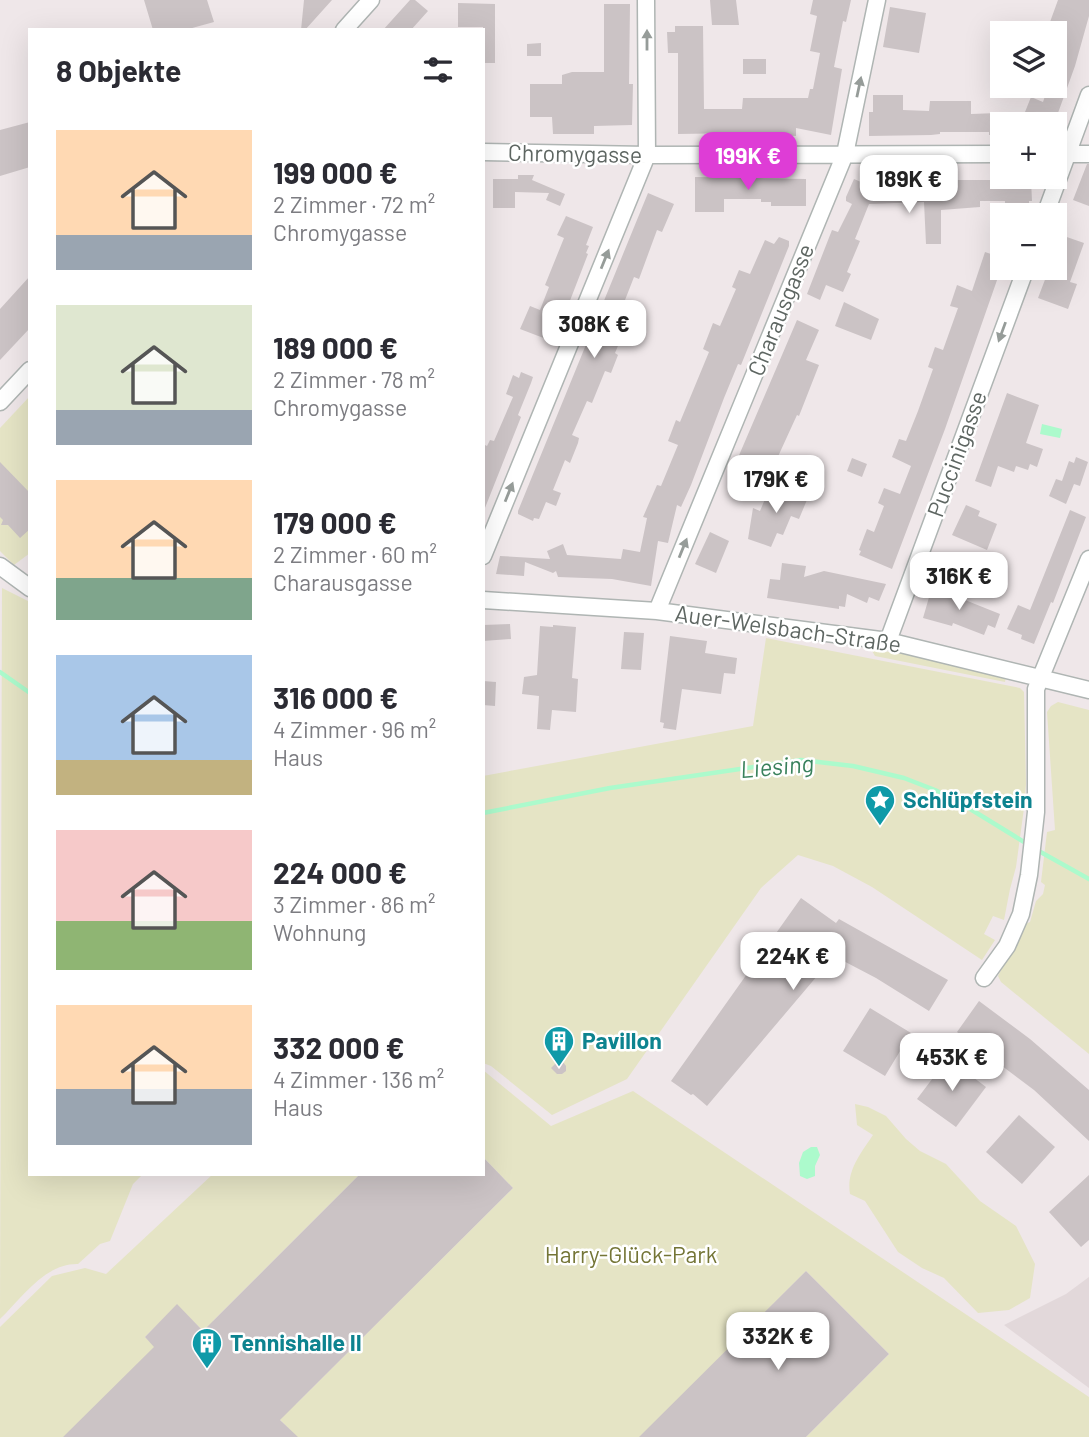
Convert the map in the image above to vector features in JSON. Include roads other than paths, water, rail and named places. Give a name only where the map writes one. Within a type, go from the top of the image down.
[{"type":"street","points":[[346,28],[371,0]]},
{"type":"street","points":[[485,551],[647,155],[646,0]]},
{"type":"street","name":"Charausgasse","points":[[657,611],[845,154],[877,0]]},
{"type":"street","points":[[1067,143],[1089,95]]},
{"type":"street","name":"Chromygasse","points":[[485,152],[647,155],[990,154]]},
{"type":"street","points":[[1067,154],[1089,154]]},
{"type":"street","name":"Puccinigasse","points":[[888,641],[1022,280]]},
{"type":"street","points":[[0,402],[28,372]]},
{"type":"street","points":[[984,978],[1007,946],[1021,914],[1036,820],[1036,689],[1089,559]]},
{"type":"street","points":[[0,566],[28,587]]},
{"type":"street","name":"Auer-Welsbach-Straße","points":[[485,600],[657,611],[888,641],[1089,690]]},
{"type":"waterway","name":"Liesing","points":[[0,672],[28,692]]},
{"type":"waterway","name":"Liesing","points":[[485,813],[610,788],[801,760],[853,766],[904,778],[967,807],[1029,845]]},
{"type":"waterway","name":"Liesing","points":[[1037,850],[1089,879]]},
{"type":"place","name":"Schlüpfstein","points":[[880,827]]},
{"type":"place","name":"Pavillon","points":[[559,1068]]},
{"type":"place","name":"Tennishalle II","points":[[207,1370]]},
{"type":"park label","name":"Harry-Glück-Park","points":[[631,1255]]}]
